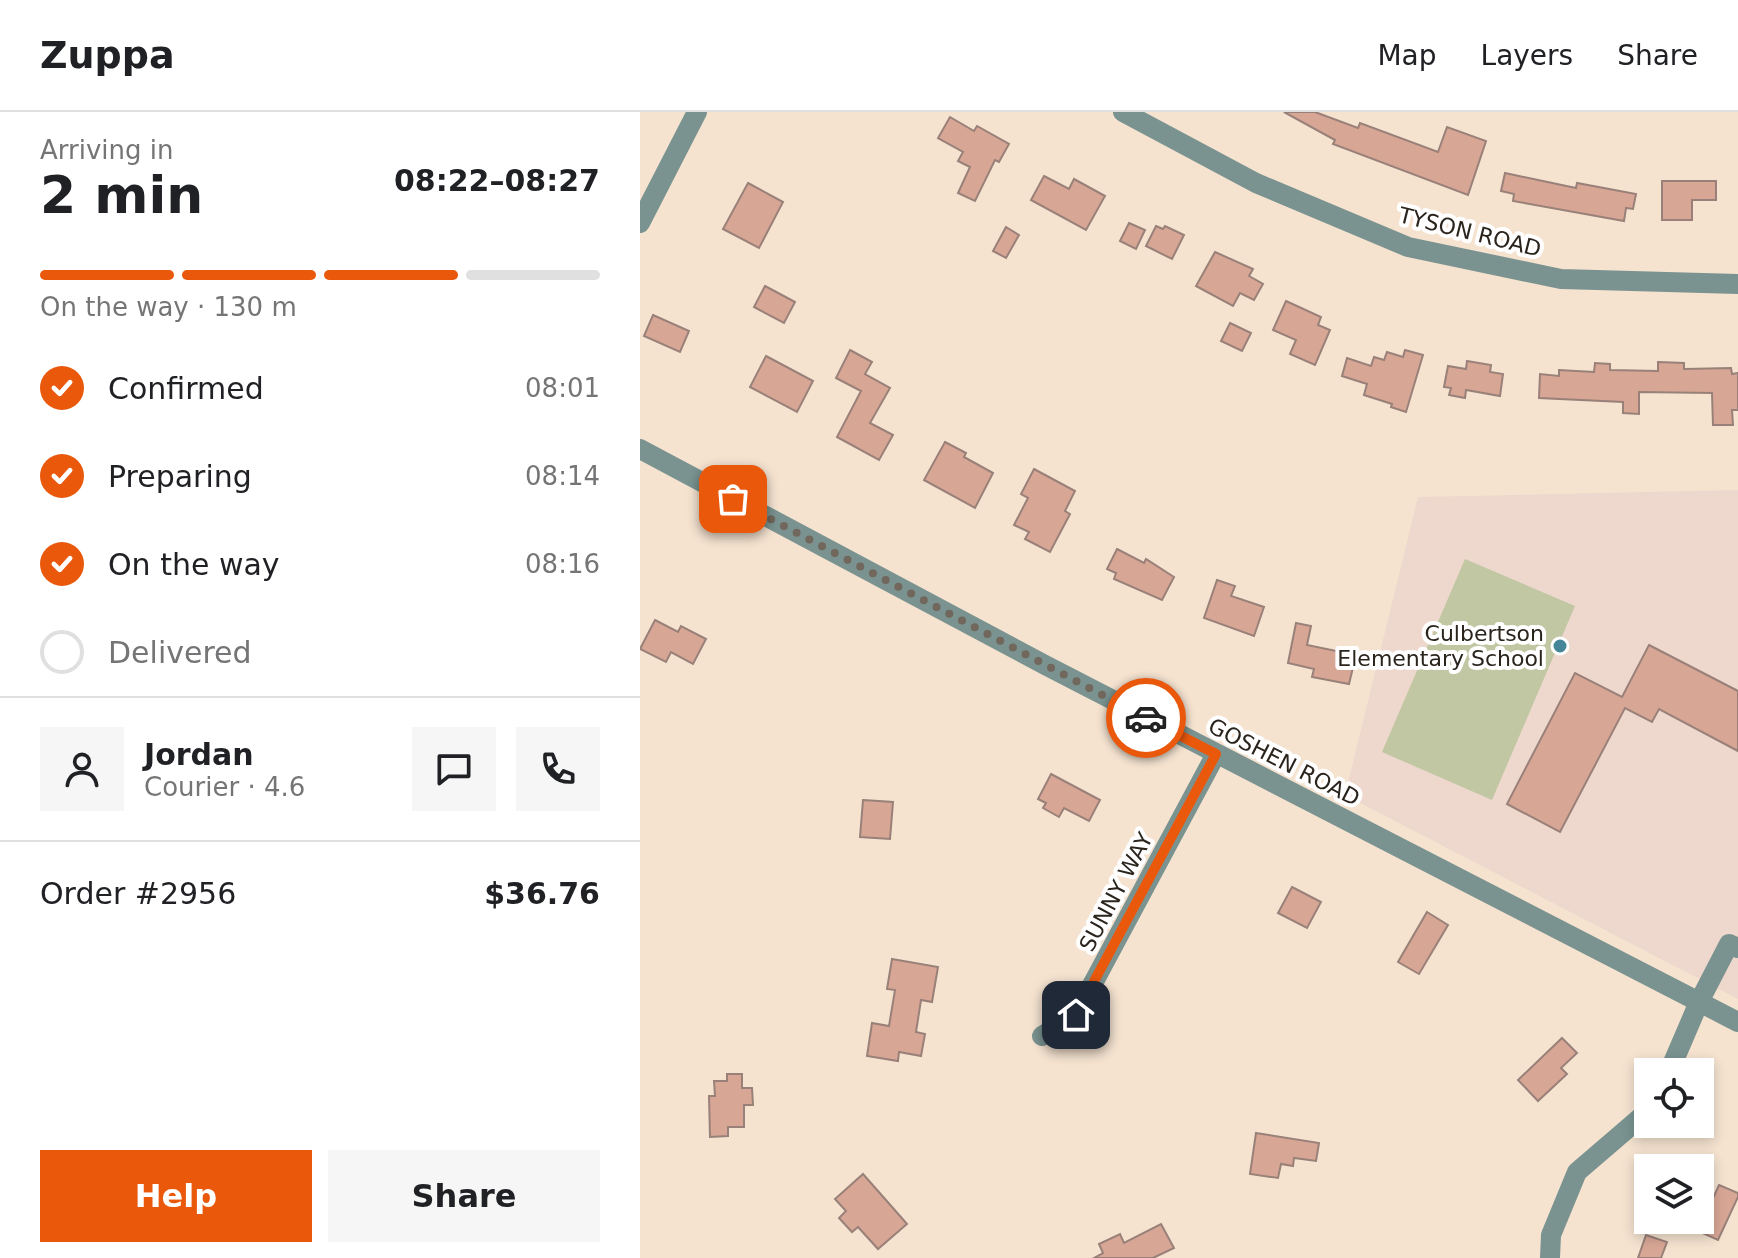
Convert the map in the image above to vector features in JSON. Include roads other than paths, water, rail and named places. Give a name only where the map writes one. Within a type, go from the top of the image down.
[{"type":"street","points":[[640,223],[697,112]]},
{"type":"street","name":"TYSON ROAD","points":[[1123,112],[1256,183],[1408,247],[1561,279],[1738,284]]},
{"type":"street","name":"GOSHEN ROAD","points":[[640,449],[1216,754],[1738,1022]]},
{"type":"street","name":"SUNNY WAY","points":[[1042,1036],[1076,1015],[1216,754]]},
{"type":"street","points":[[1675,1058],[1699,1002],[1734,946]]},
{"type":"street","points":[[1550,1258],[1551,1235],[1577,1172],[1634,1123]]},
{"type":"place","name":"Culbertson Elementary School","points":[[1560,646]]}]
